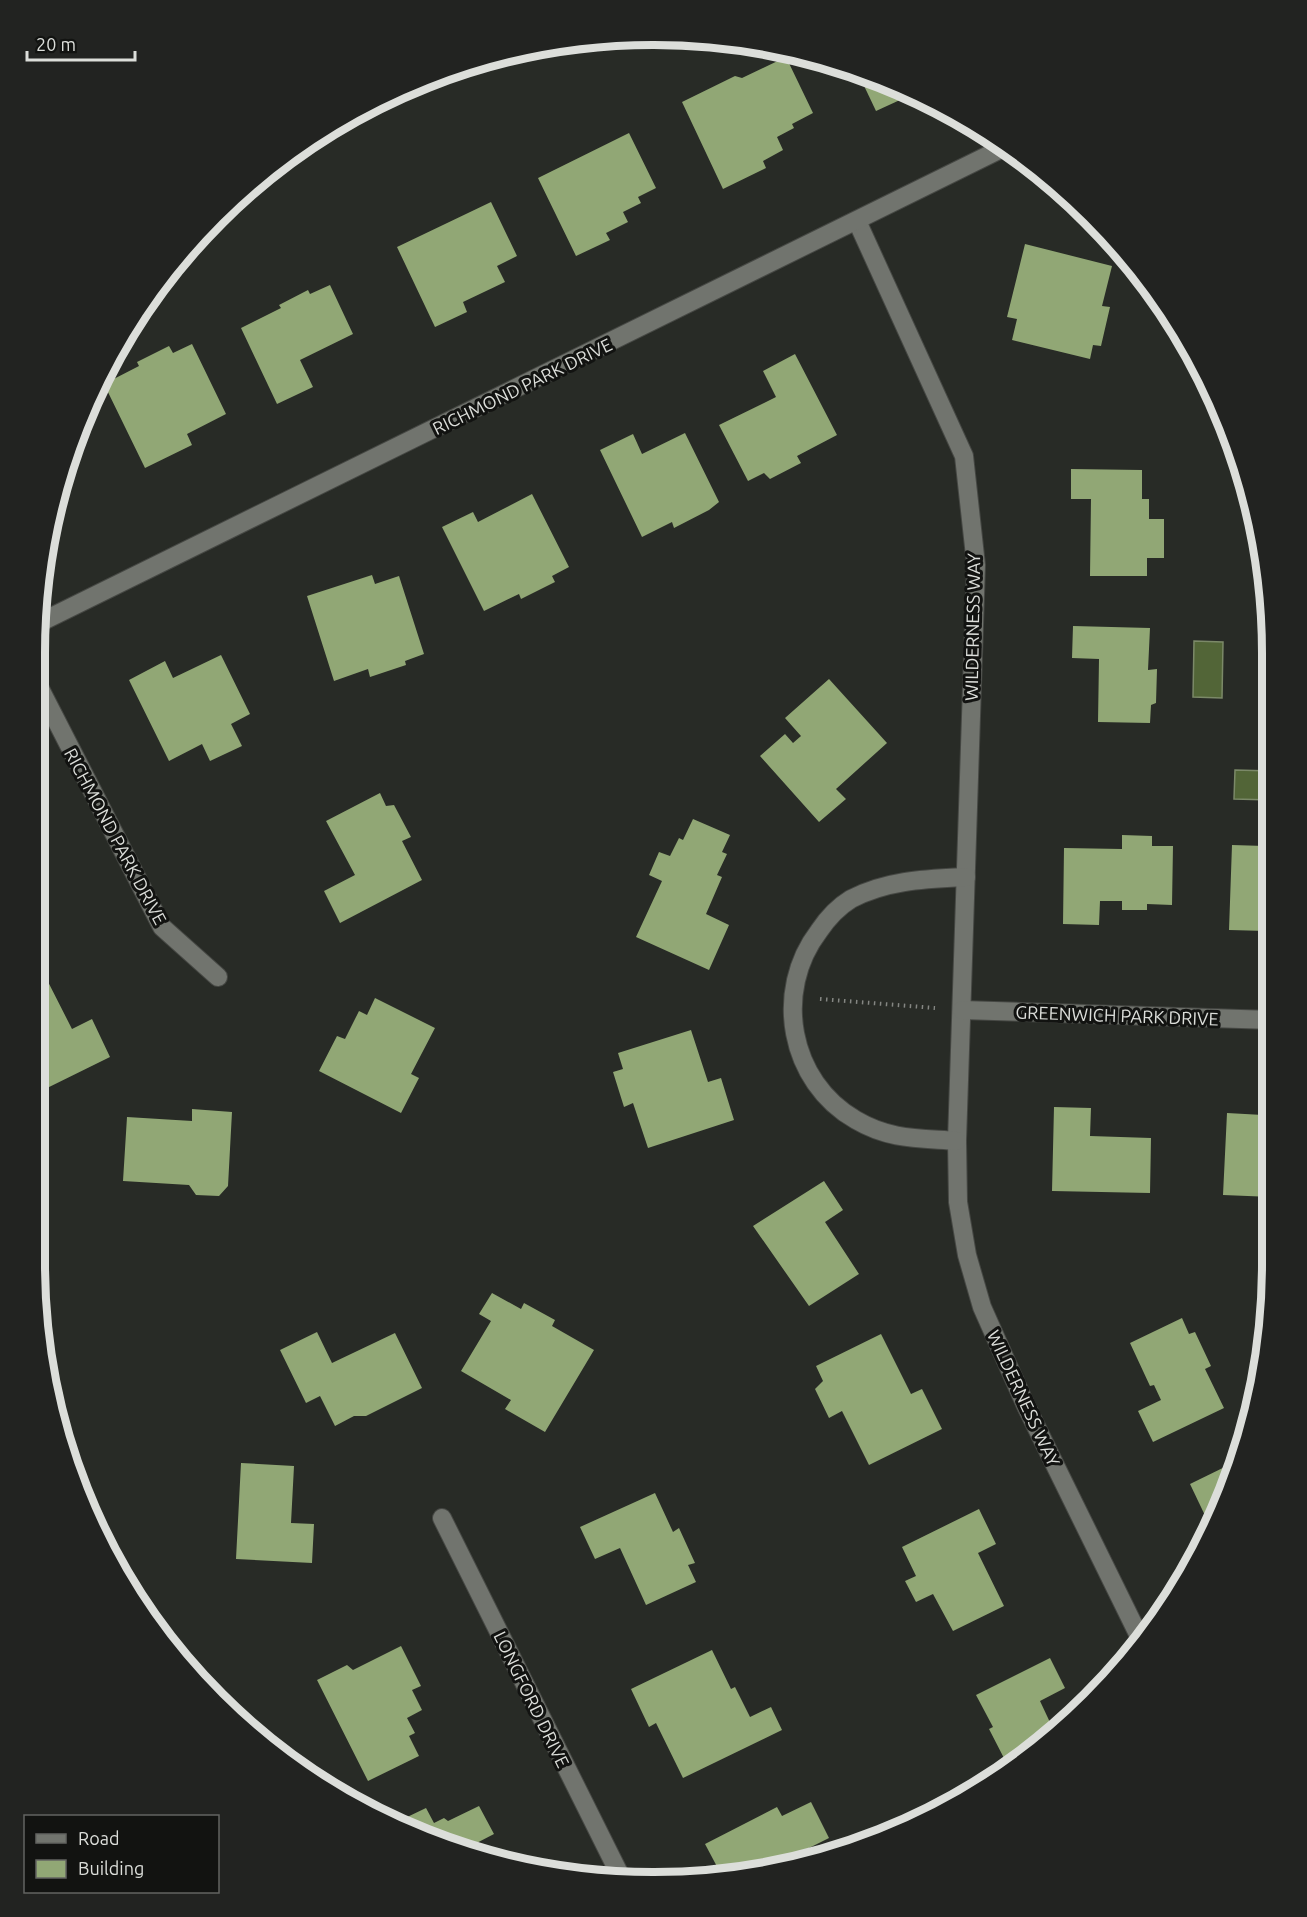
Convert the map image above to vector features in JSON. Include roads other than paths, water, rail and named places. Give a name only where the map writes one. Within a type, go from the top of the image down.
[{"type":"street","name":"RICHMOND PARK DRIVE","points":[[46,620],[996,151]]},
{"type":"street","name":"WILDERNESS WAY","points":[[857,221],[964,456],[976,565],[957,1140],[958,1202],[967,1255],[982,1307],[1026,1406],[1137,1632]]},
{"type":"street","name":"RICHMOND PARK DRIVE","points":[[45,700],[162,927],[218,977]]},
{"type":"street","points":[[957,1140],[898,1137],[881,1132],[855,1119],[832,1101],[814,1079],[800,1053],[793,1026],[792,997],[798,968],[810,942],[828,919],[849,900],[878,888],[910,880],[966,877]]},
{"type":"street","name":"GREENWICH PARK DRIVE","points":[[962,1010],[1262,1020]]},
{"type":"street","name":"LONGFORD DRIVE","points":[[442,1518],[618,1871]]}]
